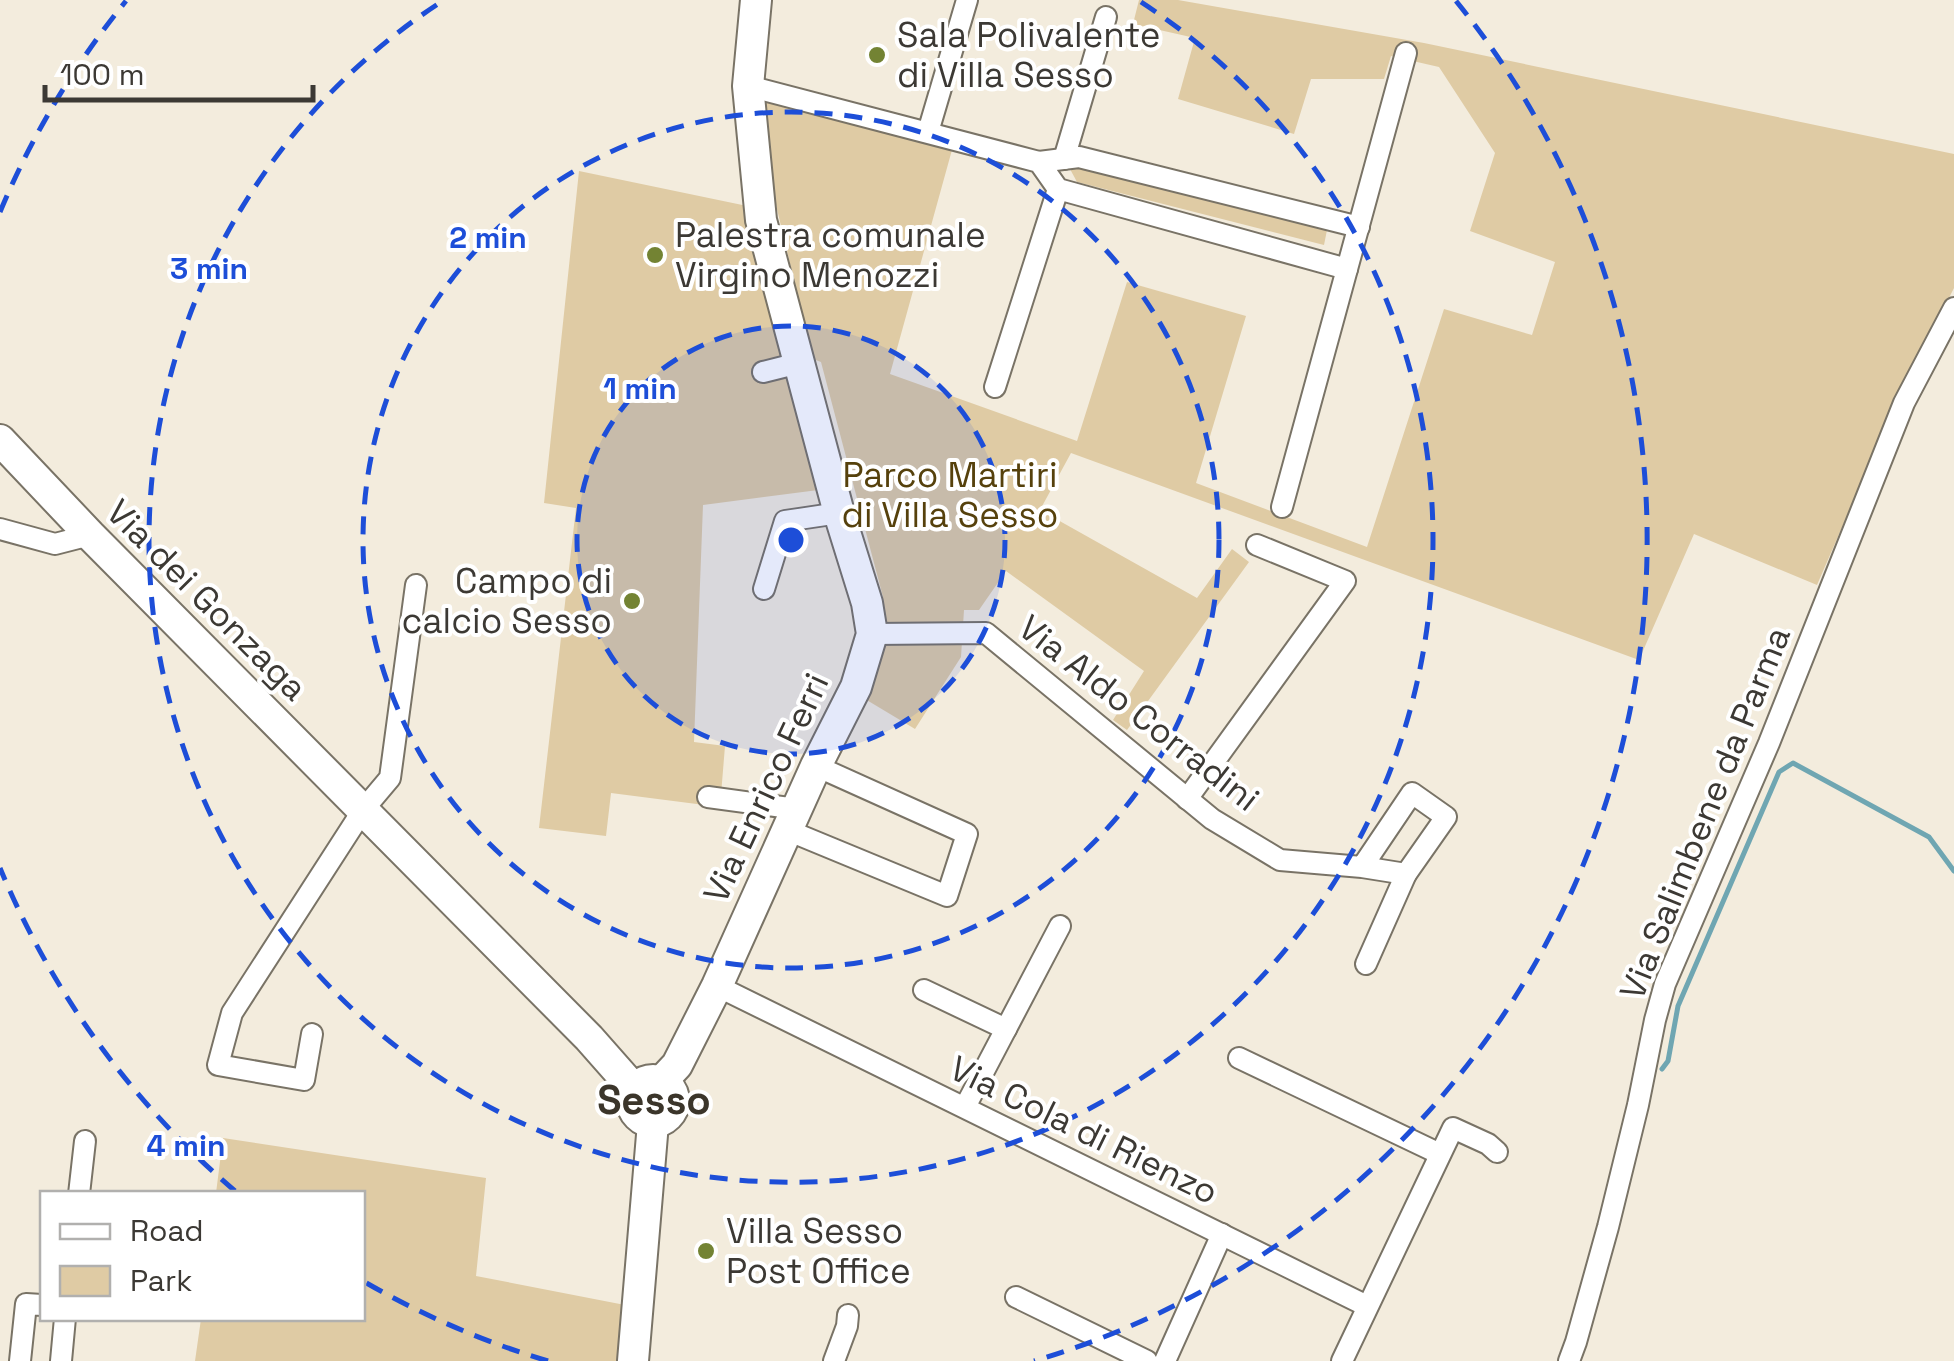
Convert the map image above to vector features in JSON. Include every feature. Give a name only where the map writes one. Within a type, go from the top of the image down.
[{"type":"main road","name":"Via Enrico Ferri","points":[[648,1085],[677,1065],[856,687],[872,634],[760,220],[748,86],[756,0]]},
{"type":"main road","name":"Via dei Gonzaga","points":[[0,440],[90,536],[588,1038],[648,1085]]},
{"type":"main road","points":[[633,1361],[653,1122],[673,1110],[673,1094],[648,1085]]},
{"type":"street","points":[[928,132],[966,0]]},
{"type":"street","points":[[1064,159],[1106,17]]},
{"type":"street","points":[[1282,506],[1406,53]]},
{"type":"street","points":[[748,86],[1039,162],[1079,157],[1358,226]]},
{"type":"street","points":[[1039,162],[1058,189],[1347,269]]},
{"type":"street","points":[[995,387],[1058,189]]},
{"type":"street","name":"Via Salimbene da Parma","points":[[1569,1361],[1613,1210],[1665,984],[1769,743],[1904,402],[1954,308]]},
{"type":"street","points":[[763,372],[799,363]]},
{"type":"street","points":[[764,589],[785,521],[840,512]]},
{"type":"street","points":[[0,530],[55,544],[90,536]]},
{"type":"street","points":[[1187,798],[1344,582],[1257,545]]},
{"type":"street","points":[[312,1034],[304,1080],[218,1065],[232,1014],[363,810],[390,778],[416,585]]},
{"type":"street","name":"Via Aldo Corradini","points":[[872,634],[986,633],[1212,819],[1280,860],[1406,874]]},
{"type":"street","points":[[708,797],[792,819],[947,896],[966,834],[816,766]]},
{"type":"street","points":[[1362,867],[1412,792],[1446,817],[1406,874],[1366,964]]},
{"type":"street","points":[[965,1108],[1060,926]]},
{"type":"street","name":"Via Cola di Rienzo","points":[[716,986],[1368,1306]]},
{"type":"street","points":[[924,990],[1006,1029]]},
{"type":"street","points":[[1240,1058],[1440,1154]]},
{"type":"street","points":[[1342,1361],[1453,1128],[1497,1152]]},
{"type":"street","points":[[79,1191],[85,1141]]},
{"type":"street","points":[[1164,1361],[1222,1234]]},
{"type":"street","points":[[1016,1298],[1147,1361]]},
{"type":"street","points":[[20,1361],[26,1304],[40,1304]]},
{"type":"street","points":[[834,1361],[848,1315]]},
{"type":"street","points":[[61,1361],[66,1321]]},
{"type":"green space","name":"Parco Martiri di Villa Sesso","points":[[1139,0],[1178,0],[1424,43],[1954,154],[1954,288],[1898,398],[1817,585],[1694,534],[1639,660],[1071,453],[1040,510],[1197,598],[1232,549],[1249,562],[1127,730],[1113,720],[1144,671],[1006,571],[979,610],[964,610],[961,657],[915,729],[865,699],[883,597],[821,362],[813,359],[776,205],[762,123],[765,90],[955,139],[890,374],[1077,441],[1127,282],[1246,316],[1196,483],[1367,547],[1444,309],[1532,335],[1555,262],[1470,231],[1495,153],[1439,67],[1391,56],[1384,79],[1311,79],[1294,134],[1178,99],[1195,38],[1133,24]]},
{"type":"green space","points":[[1081,167],[1327,230],[1324,245],[1077,182],[1070,169]]},
{"type":"green space","points":[[579,171],[752,207],[826,489],[703,505],[694,742],[725,746],[720,807],[611,793],[606,836],[539,828],[576,508],[544,503]]},
{"type":"green space","points":[[223,1138],[486,1178],[476,1276],[625,1305],[619,1361],[195,1361],[201,1321],[365,1321],[365,1191],[216,1191]]},
{"type":"waterway","points":[[1662,1069],[1668,1061],[1678,1006],[1779,772],[1793,763],[1929,837],[1954,871]]},
{"type":"place","name":"Sala Polivalente di Villa Sesso","points":[[877,55]]},
{"type":"place","name":"Palestra comunale Virgino Menozzi","points":[[655,255]]},
{"type":"place","name":"Campo di calcio Sesso","points":[[632,601]]},
{"type":"place","name":"Villa Sesso Post Office","points":[[706,1251]]},
{"type":"district","name":"Sesso","points":[[654,1100]]}]
